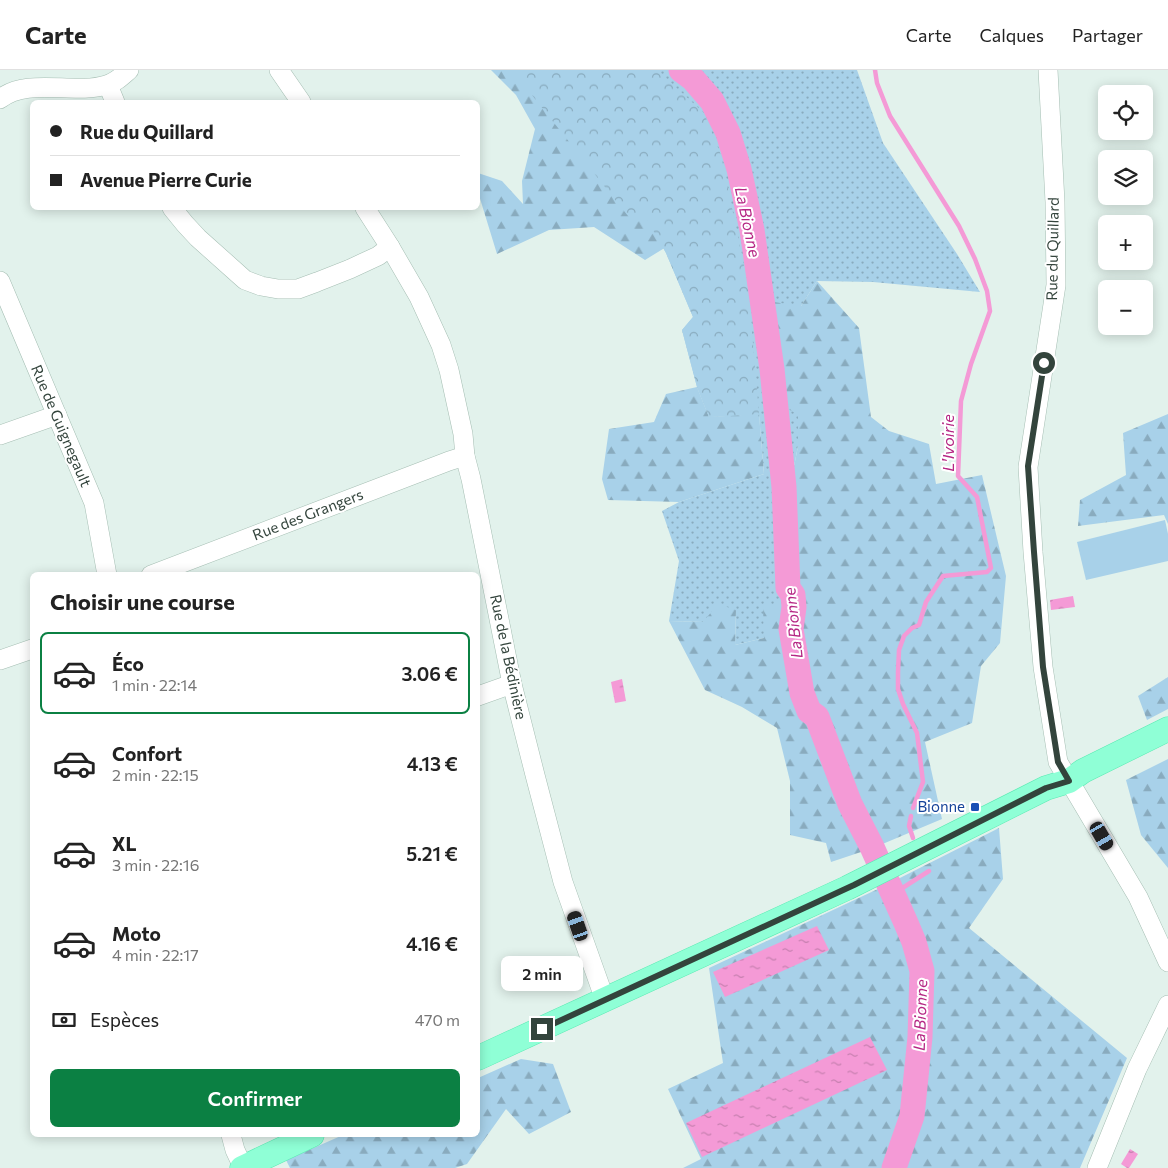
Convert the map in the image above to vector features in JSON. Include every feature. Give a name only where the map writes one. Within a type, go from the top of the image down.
[{"type":"main road","points":[[480,1057],[854,885],[1046,788],[1069,781],[1083,771],[1168,729]]},
{"type":"main road","points":[[242,1168],[308,1137]]},
{"type":"street","points":[[0,99],[26,88],[92,88],[108,85],[122,77],[129,70]]},
{"type":"street","points":[[279,70],[300,100]]},
{"type":"street","name":"Rue du Quillard","points":[[1048,70],[1055,202],[1056,285],[1028,466],[1043,667],[1058,762],[1138,897],[1168,962]]},
{"type":"street","points":[[108,85],[114,100]]},
{"type":"street","points":[[174,210],[198,238],[245,280],[261,286],[278,289],[298,289],[325,279],[378,256],[390,246]]},
{"type":"street","name":"Rue de la Bédinière","points":[[366,210],[390,246],[418,297],[441,345],[449,370],[512,684],[564,882],[605,1000]]},
{"type":"street","name":"Rue de Guignegault","points":[[0,282],[94,503],[106,572]]},
{"type":"street","points":[[0,435],[57,415]]},
{"type":"street","name":"Rue des Grangers","points":[[159,572],[449,460],[465,456]]},
{"type":"street","points":[[0,660],[30,651]]},
{"type":"street","points":[[480,695],[512,684]]},
{"type":"street","points":[[1097,1168],[1137,1069],[1168,1005]]},
{"type":"street","points":[[232,1137],[242,1168]]},
{"type":"green space","points":[[491,70],[572,70],[671,244],[645,260],[594,227],[549,230],[497,254],[480,199],[480,174],[502,181],[523,204],[522,181],[535,129],[516,95]]},
{"type":"green space","points":[[512,70],[657,70],[704,113],[721,155],[748,285],[759,414],[709,417],[697,387],[682,330],[693,317],[666,253],[645,216],[632,221]]},
{"type":"green space","points":[[571,70],[857,70],[883,143],[980,292],[873,282],[817,281],[801,306],[774,362],[777,404],[798,413],[798,446],[784,518],[793,587],[764,638],[735,645],[736,610],[703,622],[669,621],[679,561],[662,511],[679,502],[764,474],[759,415],[709,417],[697,387],[682,330],[693,317],[666,253],[645,216]]},
{"type":"green space","points":[[817,281],[859,328],[871,417],[889,431],[929,444],[936,484],[982,475],[1006,576],[1000,643],[981,666],[972,723],[925,742],[942,819],[873,848],[831,862],[826,843],[790,835],[790,781],[777,728],[742,707],[705,690],[669,621],[703,622],[718,604],[736,610],[735,645],[764,638],[763,606],[782,604],[793,587],[784,518],[798,446],[798,414],[777,404],[767,301],[801,306]]},
{"type":"green space","points":[[697,387],[709,417],[759,414],[764,474],[679,502],[608,500],[602,479],[609,429],[654,422],[666,394]]},
{"type":"green space","points":[[1168,414],[1168,524],[1164,515],[1078,526],[1080,500],[1126,475],[1123,433]]},
{"type":"green space","points":[[1165,520],[1168,534],[1168,561],[1086,580],[1077,542]]},
{"type":"green space","points":[[1168,677],[1168,709],[1147,720],[1138,696]]},
{"type":"green space","points":[[1168,759],[1168,868],[1141,835],[1126,780]]},
{"type":"green space","points":[[999,828],[1003,879],[969,928],[1127,1058],[1080,1168],[683,1168],[701,1159],[668,1089],[723,1063],[709,968],[880,888]]},
{"type":"green space","points":[[521,1059],[553,1064],[571,1112],[529,1134],[506,1109],[467,1164],[455,1168],[290,1168],[286,1160],[338,1137],[480,1137],[480,1077]]},
{"type":"water","points":[[1073,596],[1075,607],[1051,610],[1050,600]]},
{"type":"water","points":[[622,679],[626,701],[615,703],[611,682]]},
{"type":"water","points":[[817,926],[829,950],[725,997],[713,972]]},
{"type":"water","points":[[870,1037],[887,1070],[702,1157],[686,1123]]},
{"type":"water","points":[[1130,1149],[1138,1154],[1129,1168],[1127,1168],[1121,1164]]},
{"type":"waterway","name":"La Bionne","points":[[681,70],[693,79],[712,101],[728,133],[739,169],[752,230],[772,369],[784,487],[788,588],[793,595],[794,607],[791,629],[802,693],[809,711],[817,717],[850,804],[872,847],[906,923],[914,942],[922,971],[920,1037],[912,1116],[894,1168]]},
{"type":"waterway","name":"L'Ivoirie","points":[[875,70],[877,83],[890,116],[959,226],[975,259],[987,291],[990,311],[971,364],[961,401],[958,476],[977,497],[991,568],[987,572],[943,576],[926,602],[919,625],[912,628],[904,636],[899,650],[898,689],[917,733],[923,782],[913,808]]},
{"type":"waterway","name":"L'Ivoirie","points":[[911,816],[909,826],[913,838]]},
{"type":"waterway","name":"L'Ivoirie","points":[[893,894],[929,871]]},
{"type":"place","name":"Bionne","points":[[975,807]]},
{"type":"route","points":[[542,1029],[854,885],[1046,788],[1069,781],[1058,762],[1043,667],[1028,466],[1044,363]]}]
